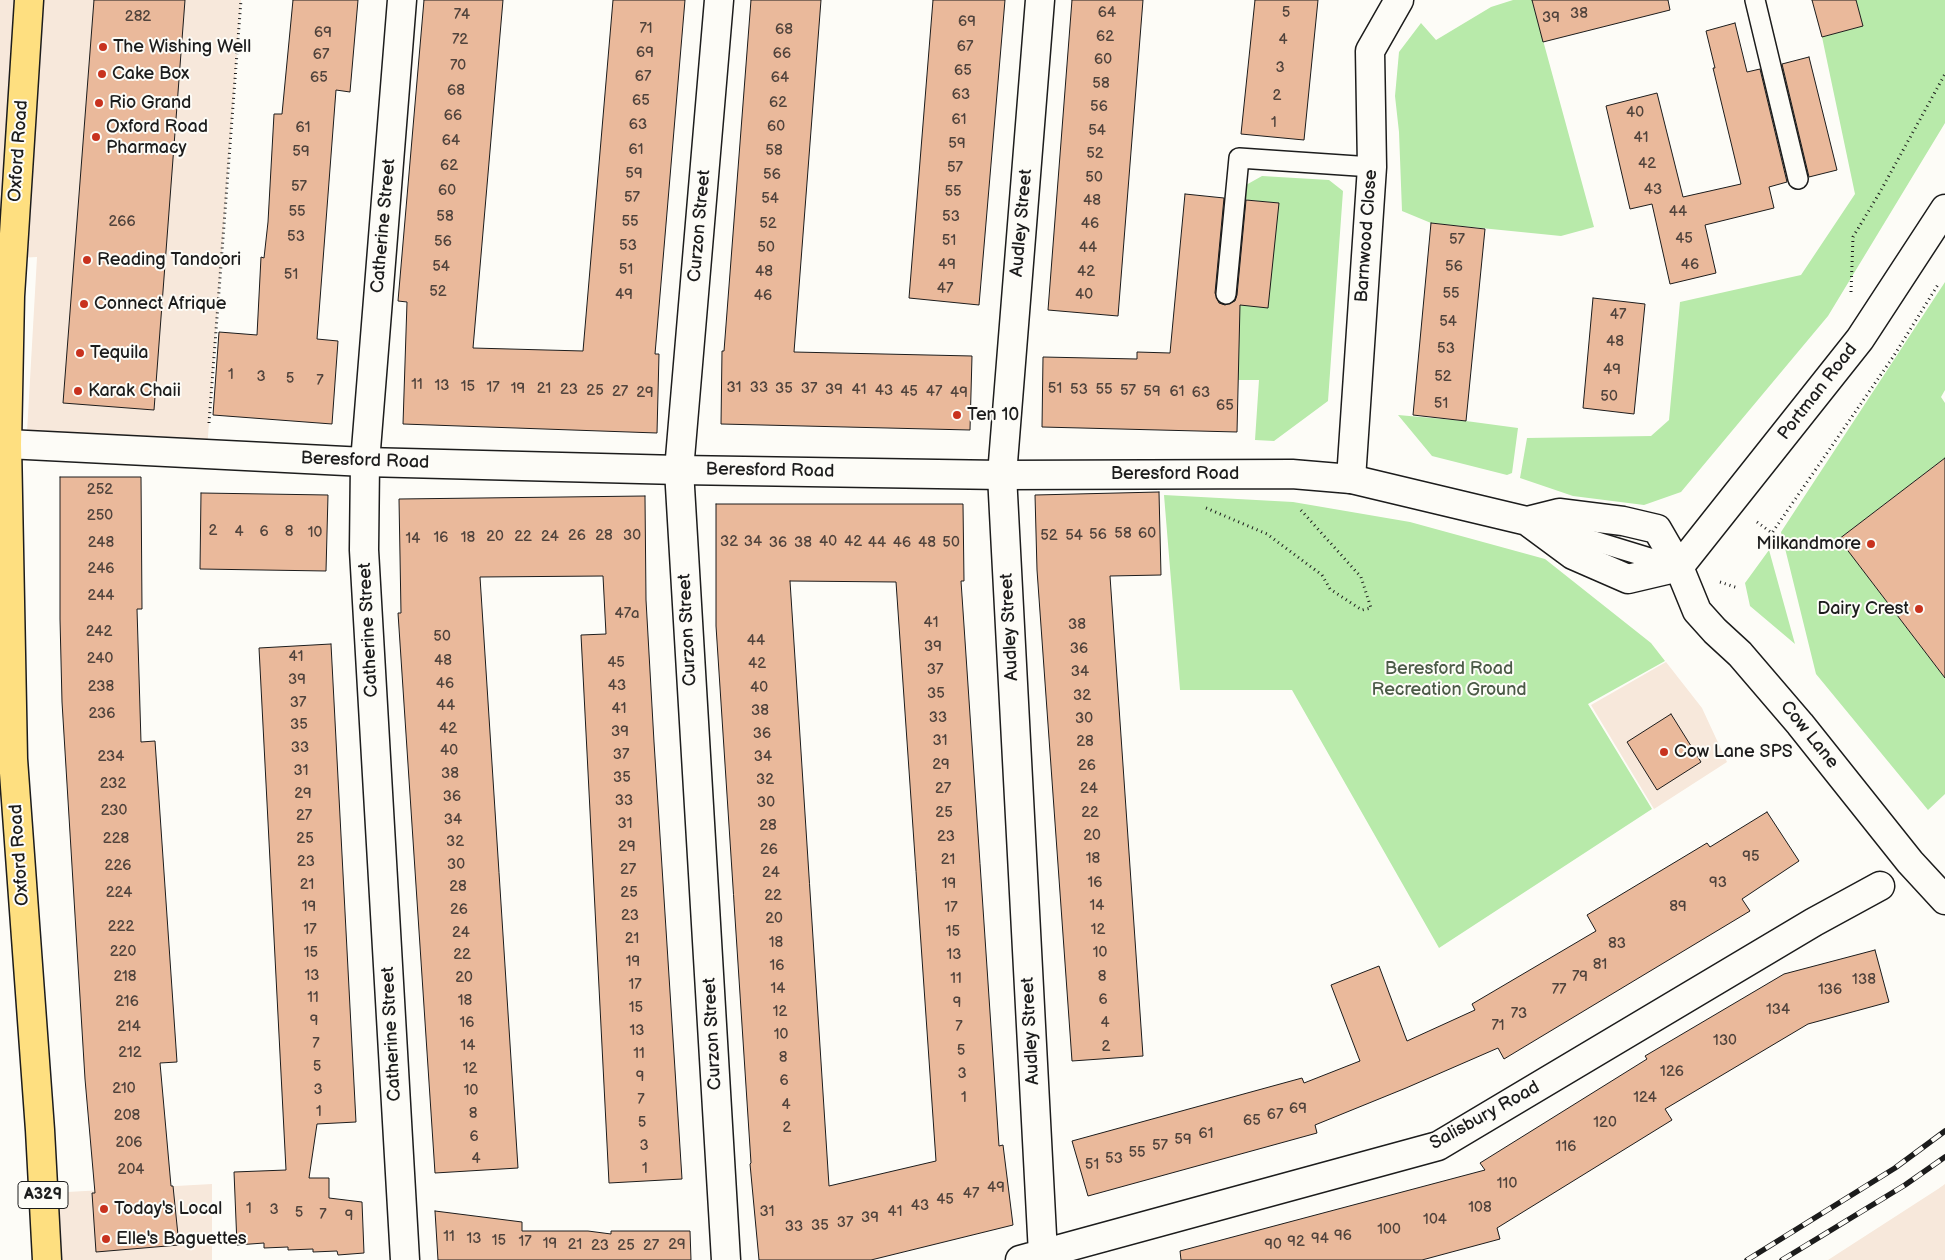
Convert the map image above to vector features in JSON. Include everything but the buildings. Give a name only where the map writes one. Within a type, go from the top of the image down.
[{"type":"main road","name":"Oxford Road","points":[[29,0],[5,294],[7,759],[40,1130],[47,1260]]},
{"type":"street","name":"Catherine Street","points":[[402,0],[365,462],[364,550],[405,1260]]},
{"type":"street","name":"Curzon Street","points":[[719,0],[679,470],[726,1260]]},
{"type":"street","name":"Audley Street","points":[[1032,1257],[1002,475],[1040,0]]},
{"type":"street","name":"Barnwood Close","points":[[1351,479],[1372,167],[1370,51],[1399,0]]},
{"type":"street","name":"Portman Road","points":[[1679,567],[1860,339],[1945,209]]},
{"type":"street","name":"Beresford Road","points":[[7,444],[365,462],[679,470],[1002,475],[1292,474],[1351,479],[1527,521],[1573,555],[1628,579],[1679,567],[1657,529],[1623,521],[1559,514],[1527,521]]},
{"type":"street","name":"Cow Lane","points":[[1679,567],[1697,611],[1740,654],[1794,717],[1910,862],[1945,900]]},
{"type":"street","name":"Salisbury Road","points":[[1032,1257],[1438,1146],[1814,922],[1880,886]]},
{"type":"lane","points":[[1755,0],[1798,179]]},
{"type":"lane","points":[[1226,294],[1239,158],[1372,167]]},
{"type":"path","points":[[207,453],[241,0]]},
{"type":"path","points":[[1860,339],[1850,306],[1853,237],[1945,74]]},
{"type":"path","points":[[1772,533],[1893,357],[1940,281]]},
{"type":"path","points":[[1198,505],[1267,534],[1322,575],[1330,589],[1362,610],[1371,608],[1361,577],[1326,536],[1293,502],[1292,474]]},
{"type":"shaded area","points":[[0,0],[241,0],[206,463],[26,450],[37,257],[0,259]]},
{"type":"shaded area","points":[[1666,662],[1702,708],[1727,762],[1654,809],[1591,705]]},
{"type":"shaded area","points":[[212,1184],[212,1260],[56,1260],[49,1193]]},
{"type":"shaded area","points":[[1945,1184],[1945,1260],[1828,1260],[1938,1189]]},
{"type":"green space","points":[[1513,0],[1532,0],[1594,227],[1561,236],[1431,223],[1402,211],[1399,132],[1395,96],[1399,52],[1421,23],[1436,40],[1491,7]]},
{"type":"green space","points":[[1856,0],[1945,0],[1945,123],[1828,316],[1681,492],[1644,505],[1573,496],[1520,478],[1527,438],[1651,436],[1669,420],[1680,302],[1801,275],[1855,194],[1822,37],[1863,26]]},
{"type":"green space","points":[[1262,176],[1329,180],[1343,191],[1328,401],[1274,441],[1255,440],[1259,380],[1238,380],[1238,305],[1279,203],[1248,200],[1242,197],[1246,185]]},
{"type":"green space","points":[[1945,282],[1945,390],[1941,397],[1945,403],[1945,458],[1839,539],[1945,678],[1945,794],[1928,810],[1816,674],[1781,532]]},
{"type":"green space","points":[[1398,415],[1518,428],[1512,473],[1507,475],[1432,456]]},
{"type":"green space","name":"Beresford Road Recreation Ground","points":[[1164,495],[1293,502],[1410,522],[1545,559],[1651,643],[1665,661],[1588,704],[1652,809],[1439,948],[1292,690],[1180,690]]},
{"type":"green space","points":[[1769,550],[1795,644],[1750,606],[1745,583]]},
{"type":"railway","points":[[1747,1260],[1895,1168],[1945,1131]]},
{"type":"railway","points":[[1782,1260],[1905,1185],[1945,1157]]},
{"type":"place","name":"The Wishing Well","points":[[103,47]]},
{"type":"place","name":"Cake Box","points":[[102,74]]},
{"type":"place","name":"Rio Grand","points":[[99,103]]},
{"type":"place","name":"Oxford Road Pharmacy","points":[[96,137]]},
{"type":"place","name":"Reading Tandoori","points":[[87,260]]},
{"type":"place","name":"Connect Afrique","points":[[84,304]]},
{"type":"place","name":"Tequila","points":[[80,353]]},
{"type":"place","name":"Karak Chaii","points":[[78,391]]},
{"type":"place","name":"Ten 10","points":[[957,415]]},
{"type":"place","name":"Milkandmore","points":[[1871,544]]},
{"type":"place","name":"Dairy Crest","points":[[1919,609]]},
{"type":"place","name":"Cow Lane SPS","points":[[1664,752]]},
{"type":"place","name":"Today's Local","points":[[104,1209]]},
{"type":"place","name":"Elle's Baguettes","points":[[106,1239]]}]
